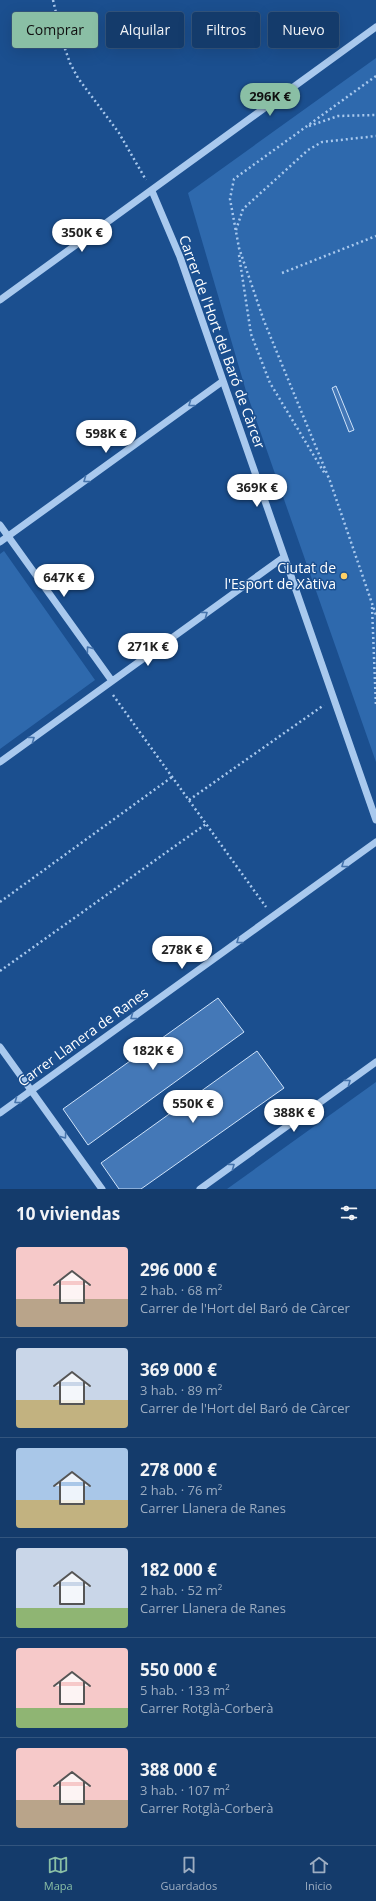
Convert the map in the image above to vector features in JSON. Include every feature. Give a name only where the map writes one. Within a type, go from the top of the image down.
[{"type":"street","points":[[0,300],[376,27]]},
{"type":"street","name":"Carrer de l'Hort del Baró de Càrcer","points":[[152,191],[180,257],[376,820]]},
{"type":"street","points":[[0,542],[223,381]]},
{"type":"street","points":[[0,526],[109,683]]},
{"type":"street","points":[[0,762],[284,557]]},
{"type":"street","name":"Carrer Llanera de Ranes","points":[[0,1113],[376,842]]},
{"type":"street","points":[[0,1047],[102,1189]]},
{"type":"street","points":[[200,1189],[376,1062]]},
{"type":"path","points":[[53,0],[64,46],[75,73],[119,133],[134,156],[152,191]]},
{"type":"path","points":[[330,481],[270,383],[259,355],[250,326],[230,199],[234,179],[376,76]]},
{"type":"path","points":[[305,128],[338,116],[376,115]]},
{"type":"path","points":[[236,230],[243,209],[308,150],[322,142],[376,136]]},
{"type":"path","points":[[282,273],[376,236]]},
{"type":"path","points":[[238,248],[264,322],[330,481],[376,615]]},
{"type":"path","points":[[372,605],[376,707]]},
{"type":"path","points":[[109,683],[172,777],[273,917]]},
{"type":"path","points":[[189,800],[334,699]]},
{"type":"path","points":[[0,902],[172,777]]},
{"type":"path","points":[[0,971],[206,824]]},
{"type":"shaded area","name":"Ciutat de l'Esport de Xàtiva","points":[[376,58],[376,762],[246,391],[188,193]]},
{"type":"shaded area","points":[[4,551],[95,680],[0,749],[0,554]]},
{"type":"shaded area","points":[[376,1082],[376,1189],[227,1189]]},
{"type":"building","points":[[336,386],[354,430],[349,432],[332,388]]},
{"type":"building","points":[[218,998],[244,1032],[88,1145],[63,1109]]},
{"type":"building","points":[[257,1051],[284,1088],[141,1189],[119,1189],[101,1163]]},
{"type":"place","name":"Ciutat de l'Esport de Xàtiva","points":[[344,576]]}]
